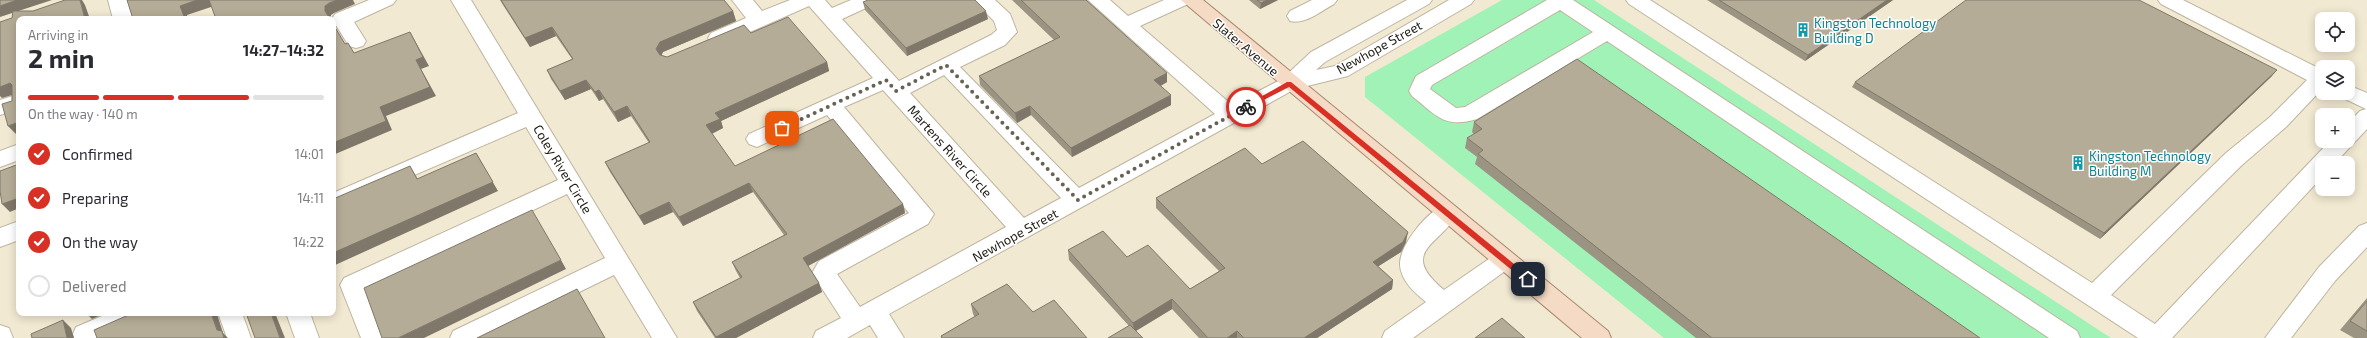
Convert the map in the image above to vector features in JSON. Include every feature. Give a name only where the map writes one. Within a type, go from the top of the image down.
[{"type":"main road","name":"Slater Avenue","points":[[1190,0],[1289,84],[1599,338]]},
{"type":"street","points":[[118,0],[123,16]]},
{"type":"street","points":[[356,41],[342,19],[386,0]]},
{"type":"street","name":"Coley River Circle","points":[[462,0],[665,338]]},
{"type":"street","points":[[742,0],[759,20]]},
{"type":"street","points":[[702,44],[807,0]]},
{"type":"street","name":"Martens River Circle","points":[[814,0],[1023,231]]},
{"type":"street","points":[[829,17],[868,0]]},
{"type":"street","points":[[757,139],[830,105],[891,86],[946,65],[998,40],[1008,32],[1003,19],[983,0]]},
{"type":"street","points":[[1098,0],[1126,26],[1230,115]]},
{"type":"street","points":[[1126,26],[1181,0]]},
{"type":"street","points":[[1297,16],[1327,0]]},
{"type":"street","name":"Newhope Street","points":[[1289,84],[1318,57],[1422,0]]},
{"type":"street","name":"Newhope Street","points":[[825,338],[1023,231],[1230,115],[1289,84],[1341,71],[1464,0]]},
{"type":"street","points":[[1608,32],[1470,114],[1452,116],[1419,91],[1424,81],[1560,0],[2068,338]]},
{"type":"street","points":[[1636,0],[2157,338],[2336,148]]},
{"type":"street","points":[[2168,0],[2315,76]]},
{"type":"street","points":[[946,65],[1078,200]]},
{"type":"street","points":[[2094,296],[2234,159],[2278,122],[2315,85]]},
{"type":"street","points":[[2355,96],[2367,102]]},
{"type":"street","points":[[0,108],[16,102]]},
{"type":"street","points":[[830,105],[923,214],[920,218],[827,268],[824,273],[865,316],[892,338]]},
{"type":"street","points":[[336,201],[531,116]]},
{"type":"street","points":[[2355,129],[2367,116]]},
{"type":"street","points":[[0,159],[16,153]]},
{"type":"street","points":[[373,338],[352,285],[572,183]]},
{"type":"street","points":[[1443,303],[1415,275],[1411,266],[1415,251],[1422,239],[1447,213]]},
{"type":"street","points":[[0,238],[16,231]]},
{"type":"street","points":[[2277,338],[2327,274],[2365,238]]},
{"type":"street","points":[[1394,338],[1504,260]]},
{"type":"street","points":[[462,338],[619,262]]},
{"type":"street","points":[[86,338],[85,334],[127,316]]},
{"type":"street","points":[[231,316],[238,338]]},
{"type":"street","points":[[299,316],[307,338]]},
{"type":"green space","points":[[1502,0],[1594,0],[2111,338],[1664,338],[1365,97],[1365,77]]},
{"type":"building","points":[[0,0],[17,0],[0,6]]},
{"type":"building","points":[[65,0],[80,0],[84,16],[16,16],[16,123],[8,126],[2,104],[12,101],[12,85],[10,83],[0,87],[0,22],[12,18],[13,11],[33,11]]},
{"type":"building","points":[[127,0],[197,0],[180,6],[184,16],[132,16]]},
{"type":"building","points":[[209,0],[337,0],[325,6],[325,11],[328,16],[215,16]]},
{"type":"building","points":[[501,0],[724,0],[733,11],[660,42],[656,49],[660,55],[667,57],[744,25],[751,33],[788,17],[827,62],[715,113],[720,119],[706,125],[735,166],[833,119],[903,204],[803,258],[819,283],[716,337],[693,302],[742,277],[732,262],[787,234],[749,183],[679,217],[669,202],[639,216],[605,162],[650,142],[627,106],[614,112],[599,90],[595,92],[586,80],[560,91],[547,70],[573,59],[552,27],[525,38]]},
{"type":"building","points":[[868,0],[975,0],[986,11],[906,48],[863,2]]},
{"type":"building","points":[[1021,0],[1086,0],[1167,73],[1154,80],[1171,95],[1071,148],[1030,106],[1015,113],[979,76],[1060,37]]},
{"type":"building","points":[[1257,0],[1267,0],[1261,3]]},
{"type":"building","name":"Kingston Technology Building D","points":[[1719,0],[1887,0],[1808,55]]},
{"type":"building","name":"Kingston Technology Building M","points":[[1966,0],[2139,0],[2277,70],[2104,233],[1855,82]]},
{"type":"building","points":[[336,29],[345,44],[348,43],[354,53],[410,32],[423,57],[416,60],[430,87],[380,107],[386,121],[336,142]]},
{"type":"building","points":[[1577,59],[1980,338],[1712,338],[1478,154],[1483,150],[1467,138],[1482,129],[1474,122]]},
{"type":"building","points":[[1303,141],[1408,232],[1403,242],[1373,262],[1393,280],[1304,338],[1244,338],[1237,331],[1227,338],[1208,338],[1172,299],[1133,323],[1068,250],[1103,231],[1127,257],[1148,245],[1190,289],[1225,268],[1156,198],[1245,148],[1262,164]]},
{"type":"building","points":[[476,153],[493,182],[336,252],[336,198],[410,166],[417,179]]},
{"type":"building","points":[[16,165],[16,199],[2,204],[0,191],[0,171]]},
{"type":"building","points":[[532,210],[561,260],[398,338],[382,338],[364,288]]},
{"type":"building","points":[[1007,284],[1033,312],[1054,300],[1087,338],[942,338],[941,336],[979,314],[971,304]]},
{"type":"building","points":[[577,289],[605,338],[477,338]]},
{"type":"building","points":[[2367,301],[2367,331],[2350,321]]},
{"type":"building","points":[[126,316],[212,316],[217,330],[222,331],[224,338],[97,338],[94,330]]},
{"type":"building","points":[[247,316],[272,316],[280,338],[255,338]]},
{"type":"building","points":[[1502,318],[1525,338],[1475,338]]},
{"type":"building","points":[[63,320],[67,338],[32,338],[31,334]]},
{"type":"building","points":[[1130,325],[1143,338],[1108,338]]},
{"type":"way so far","points":[[782,128],[886,80],[896,91],[946,65],[1078,200],[1246,107]]},
{"type":"place","name":"Kingston Technology Building D","points":[[1803,30]]},
{"type":"place","name":"Kingston Technology Building M","points":[[2078,163]]},
{"type":"route","points":[[1246,107],[1289,84],[1528,279]]}]
